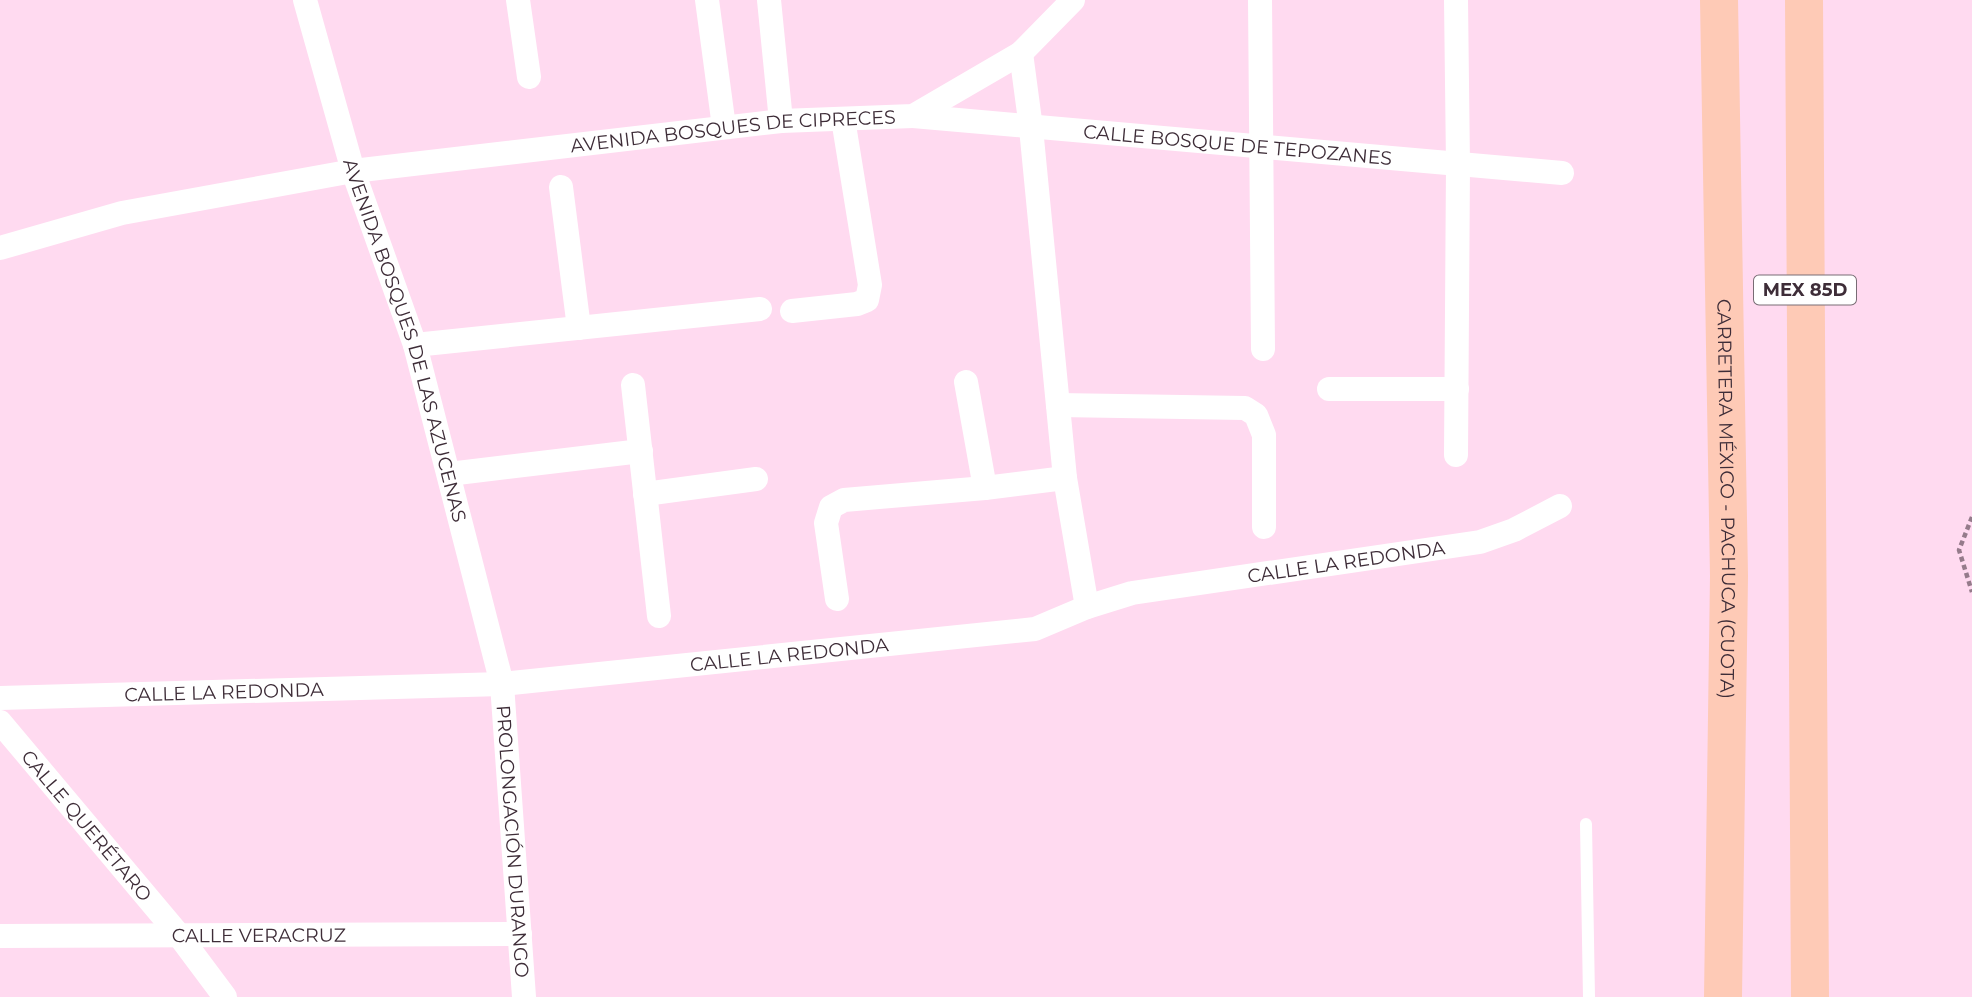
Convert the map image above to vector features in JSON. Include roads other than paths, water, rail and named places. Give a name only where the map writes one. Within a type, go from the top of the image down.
[{"type":"highway","name":"CARRETERA MÉXICO - PACHUCA (CUOTA)","points":[[1719,0],[1729,576],[1723,997]]},
{"type":"highway","name":"MEX 85D","points":[[1804,0],[1810,997]]},
{"type":"street","name":"AVENIDA BOSQUES DE LAS AZUCENAS","points":[[305,0],[354,171],[415,345],[502,684]]},
{"type":"street","points":[[518,0],[529,77]]},
{"type":"street","points":[[707,0],[724,127]]},
{"type":"street","points":[[769,0],[781,121]]},
{"type":"street","name":"AVENIDA BOSQUES DE CIPRECES","points":[[0,248],[122,213],[354,171],[781,121],[913,116],[1021,53],[1073,0]]},
{"type":"street","points":[[1260,0],[1263,349]]},
{"type":"street","points":[[1456,0],[1456,456]]},
{"type":"street","points":[[1021,53],[1031,128],[1065,478],[1087,607]]},
{"type":"street","name":"CALLE BOSQUE DE TEPOZANES","points":[[913,116],[1562,173]]},
{"type":"street","points":[[792,312],[857,304],[867,300],[870,285],[843,119]]},
{"type":"street","points":[[561,187],[579,328]]},
{"type":"street","points":[[415,345],[761,309]]},
{"type":"street","points":[[966,382],[985,488]]},
{"type":"street","points":[[633,385],[659,617]]},
{"type":"street","points":[[1329,389],[1457,389]]},
{"type":"street","points":[[1058,405],[1245,408],[1256,415],[1264,435],[1264,527]]},
{"type":"street","points":[[449,474],[640,451]]},
{"type":"street","points":[[837,599],[826,523],[831,507],[844,500],[1065,478]]},
{"type":"street","points":[[645,494],[756,479]]},
{"type":"street","name":"CALLE LA REDONDA","points":[[0,698],[502,684],[1035,629],[1087,607],[1132,593],[1480,542],[1514,530],[1560,506]]},
{"type":"street","name":"PROLONGACIÓN DURANGO","points":[[502,684],[524,997]]},
{"type":"street","name":"CALLE QUERÉTARO","points":[[0,722],[178,934],[225,997]]},
{"type":"street","name":"CALLE VERACRUZ","points":[[0,936],[520,934]]},
{"type":"lane","points":[[1586,824],[1589,997]]}]
